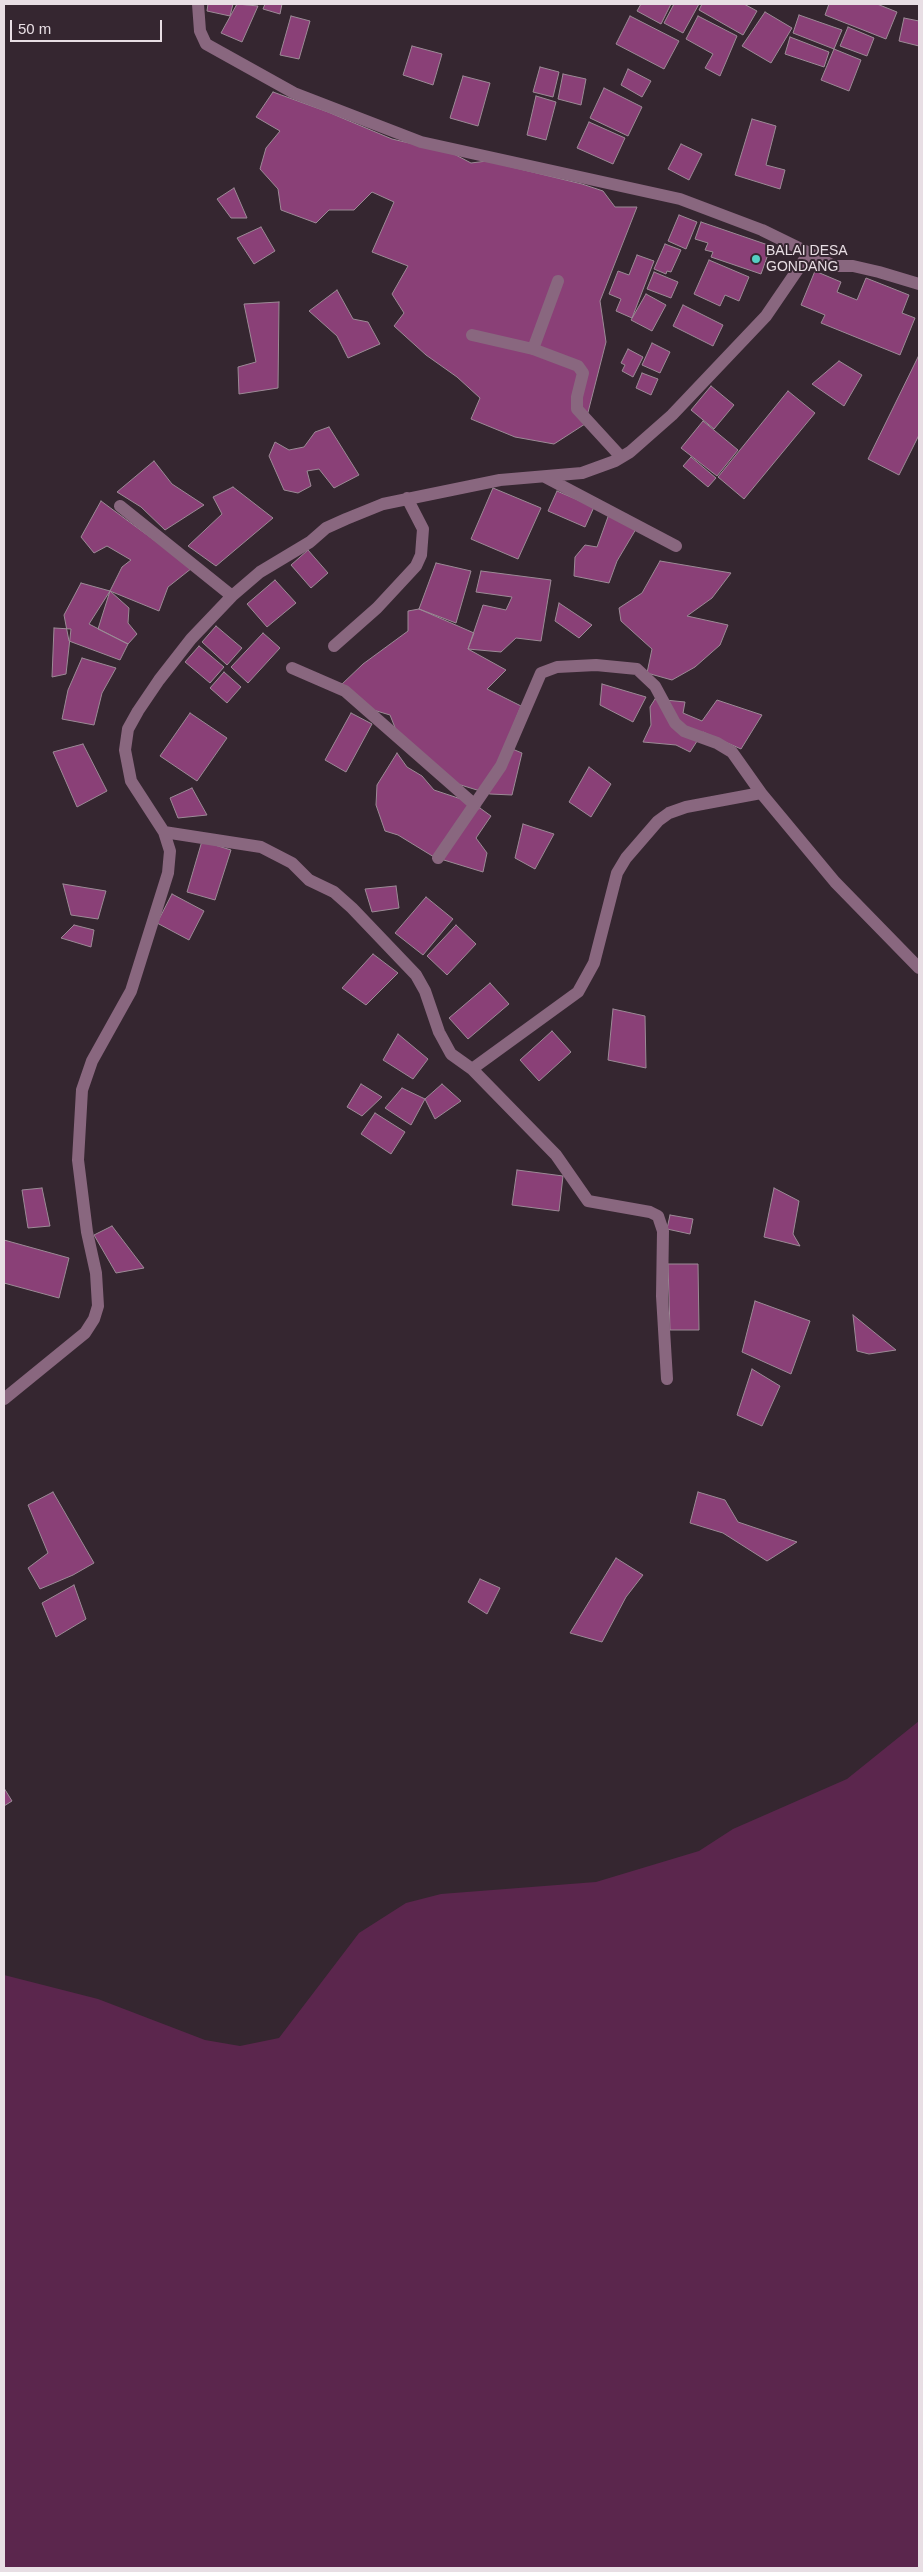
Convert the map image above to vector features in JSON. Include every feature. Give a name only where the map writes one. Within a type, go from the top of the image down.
[{"type":"street","points":[[198,4],[200,31],[206,44],[294,93],[421,142],[680,199],[762,230],[834,266],[852,266],[919,284]]},
{"type":"street","points":[[4,1399],[84,1333],[94,1319],[98,1306],[96,1273],[87,1232],[78,1160],[82,1090],[92,1061],[131,991],[166,882],[170,851],[164,832],[130,781],[125,750],[128,729],[159,680],[191,639],[232,596],[260,572],[310,542],[326,528],[383,504],[407,498],[500,480],[582,473],[621,457],[665,422],[766,316],[809,253]]},
{"type":"street","points":[[533,349],[558,281]]},
{"type":"street","points":[[472,335],[533,349],[581,369],[583,372],[577,397],[577,408],[621,457]]},
{"type":"street","points":[[545,477],[676,546]]},
{"type":"street","points":[[334,646],[377,608],[416,566],[421,555],[423,529],[407,498]]},
{"type":"street","points":[[120,506],[232,596]]},
{"type":"street","points":[[438,858],[501,766],[541,674],[557,667],[580,665],[637,669],[655,686],[675,723],[684,730],[717,743],[732,752],[761,793],[835,882],[919,968]]},
{"type":"street","points":[[292,668],[345,691],[475,805]]},
{"type":"street","points":[[472,1068],[578,992],[594,962],[617,873],[626,858],[658,821],[686,807],[761,793]]},
{"type":"street","points":[[164,832],[261,847],[292,863],[309,880],[334,892],[352,908],[416,975],[425,991],[439,1032],[451,1054],[472,1068],[556,1155],[588,1201],[650,1212],[661,1220],[663,1232],[662,1296],[668,1380]]},
{"type":"shaded area","points":[[919,1721],[919,2568],[4,2568],[4,1975],[98,1999],[205,2040],[240,2046],[279,2038],[359,1933],[406,1903],[441,1894],[596,1882],[699,1851],[733,1829],[847,1779]]},
{"type":"building","points":[[208,4],[233,4],[230,16],[207,11]]},
{"type":"building","points":[[237,4],[258,6],[242,42],[221,33]]},
{"type":"building","points":[[265,4],[282,4],[280,14],[263,9]]},
{"type":"building","points":[[641,4],[671,4],[661,24],[637,11]]},
{"type":"building","points":[[674,4],[699,4],[683,33],[664,23]]},
{"type":"building","points":[[702,4],[744,4],[757,11],[743,35],[699,10]]},
{"type":"building","points":[[829,4],[877,4],[897,12],[886,39],[825,15]]},
{"type":"building","points":[[765,12],[792,28],[771,63],[742,46]]},
{"type":"building","points":[[799,15],[842,30],[834,49],[793,33]]},
{"type":"building","points":[[291,16],[310,21],[299,59],[280,55]]},
{"type":"building","points":[[630,16],[679,41],[664,69],[616,44]]},
{"type":"building","points":[[698,16],[737,36],[720,76],[705,68],[713,54],[686,39]]},
{"type":"building","points":[[904,18],[919,21],[919,46],[899,41]]},
{"type":"building","points":[[848,27],[874,38],[867,56],[840,46]]},
{"type":"building","points":[[790,37],[829,52],[824,67],[785,54]]},
{"type":"building","points":[[412,46],[442,54],[433,85],[403,75]]},
{"type":"building","points":[[834,49],[861,60],[849,91],[821,80]]},
{"type":"building","points":[[540,67],[559,72],[553,97],[533,92]]},
{"type":"building","points":[[628,69],[651,81],[642,97],[621,85]]},
{"type":"building","points":[[563,74],[586,79],[581,105],[558,99]]},
{"type":"building","points":[[463,76],[490,83],[478,126],[450,118]]},
{"type":"building","points":[[604,88],[642,107],[628,136],[590,118]]},
{"type":"building","points":[[273,92],[328,112],[392,139],[452,153],[471,163],[487,161],[582,184],[603,191],[615,207],[637,207],[600,301],[606,342],[585,424],[554,444],[515,437],[471,419],[480,398],[457,377],[426,355],[394,326],[404,313],[392,294],[408,266],[372,252],[394,202],[372,192],[354,210],[329,210],[316,223],[281,210],[278,189],[260,169],[266,148],[280,131],[256,117]]},
{"type":"building","points":[[536,96],[556,102],[546,140],[527,135]]},
{"type":"building","points":[[752,119],[776,126],[766,165],[785,170],[780,189],[735,175]]},
{"type":"building","points":[[589,122],[625,138],[613,164],[577,148]]},
{"type":"building","points":[[681,144],[702,154],[689,180],[668,169]]},
{"type":"building","points":[[234,188],[247,218],[231,218],[217,199]]},
{"type":"building","points":[[679,215],[697,222],[686,249],[668,241]]},
{"type":"building","points":[[701,222],[771,246],[761,274],[711,257],[713,252],[705,250],[708,243],[695,239]]},
{"type":"building","points":[[261,227],[275,251],[254,264],[237,238]]},
{"type":"building","points":[[665,244],[681,250],[671,272],[667,271],[666,274],[654,269]]},
{"type":"building","points":[[637,255],[654,261],[632,318],[616,311],[621,299],[609,294],[618,271],[629,275]]},
{"type":"building","points":[[709,260],[749,277],[739,301],[725,295],[720,306],[694,294]]},
{"type":"building","points":[[815,271],[841,282],[837,292],[857,300],[866,278],[909,295],[902,313],[915,318],[900,355],[821,323],[825,315],[801,305]]},
{"type":"building","points":[[654,272],[678,282],[671,298],[647,289]]},
{"type":"building","points":[[337,290],[353,319],[368,322],[380,344],[348,358],[337,336],[309,311]]},
{"type":"building","points":[[646,294],[666,305],[652,331],[631,320]]},
{"type":"building","points":[[279,302],[278,388],[239,394],[238,367],[256,362],[244,304]]},
{"type":"building","points":[[683,305],[723,325],[713,346],[673,326]]},
{"type":"building","points":[[652,343],[670,352],[660,373],[642,365]]},
{"type":"building","points":[[628,349],[643,357],[633,377],[622,371],[625,365],[621,363]]},
{"type":"building","points":[[919,355],[919,435],[899,475],[868,459]]},
{"type":"building","points":[[839,361],[862,375],[844,406],[812,384]]},
{"type":"building","points":[[642,373],[658,379],[651,395],[636,388]]},
{"type":"building","points":[[711,386],[734,405],[714,429],[691,410]]},
{"type":"building","points":[[788,391],[815,413],[744,499],[718,477]]},
{"type":"building","points":[[703,421],[738,450],[717,476],[681,448]]},
{"type":"building","points":[[329,427],[359,475],[334,488],[319,469],[307,471],[311,486],[298,493],[284,490],[269,456],[275,442],[289,450],[304,447],[315,432]]},
{"type":"building","points":[[691,457],[716,478],[708,487],[683,466]]},
{"type":"building","points":[[154,461],[172,484],[204,505],[165,530],[141,507],[117,492]]},
{"type":"building","points":[[233,487],[273,518],[216,566],[188,546],[222,514],[213,497]]},
{"type":"building","points":[[493,488],[541,508],[518,559],[471,539]]},
{"type":"building","points":[[557,491],[594,507],[585,527],[548,511]]},
{"type":"building","points":[[101,501],[192,568],[168,587],[159,611],[110,591],[122,567],[131,560],[107,546],[94,553],[81,537]]},
{"type":"building","points":[[609,514],[639,524],[617,561],[609,583],[574,576],[575,557],[585,545],[597,547]]},
{"type":"building","points":[[308,550],[328,573],[311,588],[291,565]]},
{"type":"building","points":[[660,561],[731,573],[712,598],[687,616],[728,625],[720,645],[695,667],[672,680],[647,673],[652,649],[621,621],[619,608],[642,593]]},
{"type":"building","points":[[436,563],[471,571],[456,623],[419,609]]},
{"type":"building","points":[[481,571],[551,580],[541,641],[516,638],[501,652],[468,649],[483,605],[506,610],[512,597],[476,592]]},
{"type":"building","points":[[275,580],[296,603],[267,627],[247,604]]},
{"type":"building","points":[[81,583],[110,591],[89,624],[128,644],[120,660],[69,641],[64,615]]},
{"type":"building","points":[[110,591],[129,608],[128,623],[137,634],[128,644],[98,629]]},
{"type":"building","points":[[559,603],[592,625],[579,638],[555,621]]},
{"type":"building","points":[[419,609],[474,633],[468,649],[506,670],[487,689],[521,706],[505,746],[522,753],[512,795],[490,794],[451,782],[396,730],[390,715],[370,709],[341,685],[363,664],[408,631],[408,611]]},
{"type":"building","points":[[216,626],[242,648],[227,665],[202,642]]},
{"type":"building","points":[[54,628],[71,629],[66,674],[52,677]]},
{"type":"building","points":[[263,633],[280,648],[248,683],[231,667]]},
{"type":"building","points":[[199,646],[224,667],[210,683],[185,662]]},
{"type":"building","points":[[82,658],[116,668],[102,693],[94,725],[62,719],[68,690]]},
{"type":"building","points":[[224,672],[241,687],[227,703],[210,688]]},
{"type":"building","points":[[602,684],[646,697],[633,722],[600,705]]},
{"type":"building","points":[[655,699],[685,702],[683,713],[702,721],[717,700],[762,715],[741,749],[703,732],[690,752],[676,745],[643,742],[651,725],[650,707]]},
{"type":"building","points":[[190,713],[227,738],[197,781],[160,756]]},
{"type":"building","points":[[351,713],[372,724],[346,772],[325,760]]},
{"type":"building","points":[[83,744],[107,791],[77,807],[53,752]]},
{"type":"building","points":[[397,753],[407,767],[422,776],[434,790],[473,803],[491,816],[476,838],[487,853],[483,872],[434,857],[398,835],[385,831],[376,805],[377,785]]},
{"type":"building","points":[[589,767],[611,784],[591,817],[569,802]]},
{"type":"building","points":[[192,788],[207,815],[178,818],[170,798]]},
{"type":"building","points":[[523,824],[554,834],[535,869],[515,858]]},
{"type":"building","points":[[202,841],[231,850],[215,900],[187,892]]},
{"type":"building","points":[[63,884],[106,891],[98,919],[71,915]]},
{"type":"building","points":[[396,886],[399,908],[372,912],[365,889]]},
{"type":"building","points":[[172,894],[204,911],[189,940],[157,923]]},
{"type":"building","points":[[426,897],[453,919],[423,955],[395,933]]},
{"type":"building","points":[[74,925],[94,930],[91,947],[61,938]]},
{"type":"building","points":[[456,925],[476,944],[447,975],[427,956]]},
{"type":"building","points":[[373,954],[398,973],[366,1005],[342,988]]},
{"type":"building","points":[[490,983],[509,1004],[468,1039],[449,1018]]},
{"type":"building","points":[[613,1009],[645,1016],[646,1068],[608,1060]]},
{"type":"building","points":[[552,1031],[571,1052],[539,1081],[520,1060]]},
{"type":"building","points":[[398,1034],[428,1059],[413,1079],[383,1060]]},
{"type":"building","points":[[361,1084],[382,1097],[362,1116],[347,1107]]},
{"type":"building","points":[[442,1084],[461,1101],[435,1119],[425,1099]]},
{"type":"building","points":[[402,1088],[425,1099],[411,1125],[385,1108]]},
{"type":"building","points":[[375,1113],[405,1132],[391,1154],[361,1134]]},
{"type":"building","points":[[517,1170],[563,1176],[559,1211],[512,1205]]},
{"type":"building","points":[[42,1188],[50,1226],[28,1228],[22,1190]]},
{"type":"building","points":[[774,1188],[799,1201],[793,1234],[800,1246],[764,1237]]},
{"type":"building","points":[[670,1215],[693,1219],[690,1234],[667,1229]]},
{"type":"building","points":[[112,1226],[144,1268],[116,1273],[94,1235]]},
{"type":"building","points":[[4,1240],[69,1258],[59,1298],[4,1283]]},
{"type":"building","points":[[668,1264],[698,1264],[699,1330],[670,1330]]},
{"type":"building","points":[[755,1301],[810,1321],[791,1374],[742,1352]]},
{"type":"building","points":[[853,1315],[896,1350],[869,1354],[857,1351]]},
{"type":"building","points":[[752,1369],[780,1386],[762,1426],[737,1415]]},
{"type":"building","points":[[53,1492],[94,1563],[73,1575],[40,1589],[28,1568],[48,1553],[28,1505]]},
{"type":"building","points":[[698,1492],[725,1500],[738,1522],[797,1542],[767,1561],[723,1533],[690,1523]]},
{"type":"building","points":[[616,1558],[643,1575],[626,1597],[602,1642],[570,1633]]},
{"type":"building","points":[[480,1579],[500,1588],[487,1614],[468,1602]]},
{"type":"building","points":[[74,1585],[86,1619],[56,1637],[42,1603]]},
{"type":"building","points":[[4,1788],[12,1801],[4,1806]]},
{"type":"place","name":"BALAI DESA GONDANG","points":[[756,259]]}]
